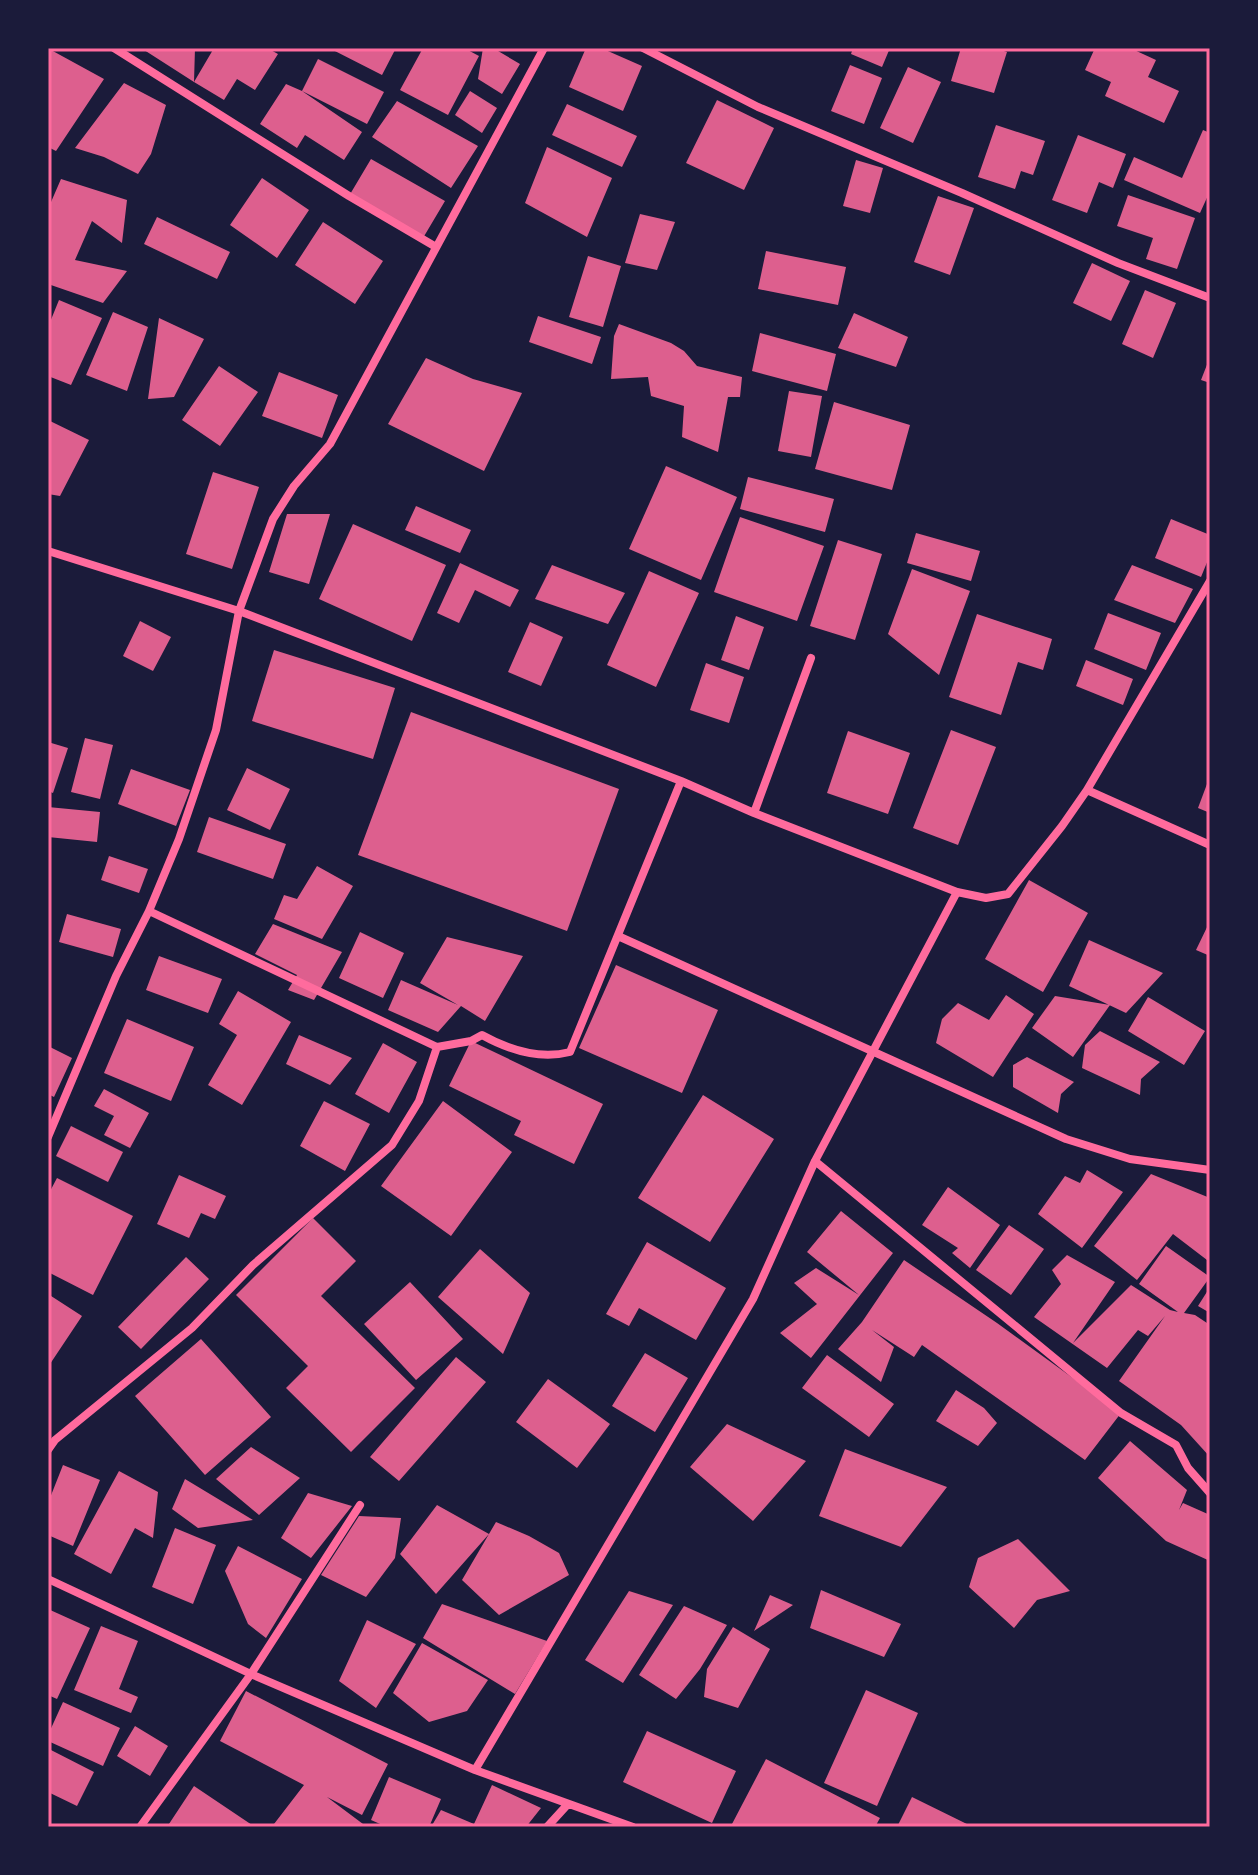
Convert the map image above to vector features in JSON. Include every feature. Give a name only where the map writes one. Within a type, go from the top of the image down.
[{"type":"street","points":[[114,48],[436,247]]},
{"type":"street","points":[[48,1137],[116,976],[149,911],[179,839],[216,730],[239,611],[273,519],[294,486],[330,444],[544,48]]},
{"type":"street","points":[[643,48],[758,107],[1118,263],[1210,298]]},
{"type":"street","points":[[48,551],[239,611],[681,781],[754,813],[957,892],[986,898],[1008,894],[1062,826],[1087,790],[1210,581]]},
{"type":"street","points":[[754,813],[811,658]]},
{"type":"street","points":[[149,911],[437,1047],[471,1041],[482,1035],[510,1050],[555,1056],[570,1052],[681,781]]},
{"type":"street","points":[[1087,790],[1210,845]]},
{"type":"street","points":[[475,1770],[753,1299],[815,1161],[957,892]]},
{"type":"street","points":[[618,936],[1066,1139],[1130,1159],[1210,1170]]},
{"type":"street","points":[[48,1450],[55,1440],[192,1328],[253,1265],[392,1145],[419,1101],[437,1047]]},
{"type":"street","points":[[815,1161],[1121,1413],[1176,1445],[1188,1468],[1210,1493]]},
{"type":"street","points":[[140,1827],[251,1674],[360,1505]]},
{"type":"street","points":[[48,1579],[251,1674],[475,1770],[633,1827]]},
{"type":"street","points":[[547,1827],[568,1804]]},
{"type":"building","points":[[141,48],[195,48],[194,82]]},
{"type":"building","points":[[214,48],[267,48],[278,54],[255,90],[237,79],[224,100],[194,82]]},
{"type":"building","points":[[329,48],[396,48],[382,75]]},
{"type":"building","points":[[423,48],[464,48],[479,56],[448,115],[400,90]]},
{"type":"building","points":[[483,48],[493,48],[520,64],[502,94],[478,79]]},
{"type":"building","points":[[586,48],[601,48],[642,66],[623,111],[569,87]]},
{"type":"building","points":[[853,48],[890,48],[882,67],[851,54]]},
{"type":"building","points":[[961,48],[995,48],[1007,52],[994,93],[951,81]]},
{"type":"building","points":[[1095,48],[1130,48],[1156,60],[1148,77],[1179,91],[1164,123],[1105,96],[1111,82],[1085,70]]},
{"type":"building","points":[[51,50],[104,79],[56,151],[48,147],[48,56]]},
{"type":"building","points":[[318,59],[384,92],[367,124],[302,91]]},
{"type":"building","points":[[850,65],[882,78],[864,124],[831,111]]},
{"type":"building","points":[[908,67],[941,82],[913,143],[880,128]]},
{"type":"building","points":[[124,83],[166,105],[151,154],[138,174],[104,157],[75,148]]},
{"type":"building","points":[[286,84],[302,91],[362,132],[344,160],[305,135],[297,148],[260,124]]},
{"type":"building","points":[[470,91],[497,108],[482,133],[455,115]]},
{"type":"building","points":[[717,100],[774,128],[744,190],[686,163]]},
{"type":"building","points":[[397,101],[478,146],[451,188],[372,137]]},
{"type":"building","points":[[567,104],[637,136],[622,167],[552,135]]},
{"type":"building","points":[[996,125],[1045,141],[1033,175],[1021,171],[1015,189],[978,177]]},
{"type":"building","points":[[1203,130],[1210,133],[1210,191],[1200,213],[1124,180],[1134,157],[1182,178]]},
{"type":"building","points":[[1078,135],[1126,154],[1113,188],[1099,182],[1087,213],[1052,200]]},
{"type":"building","points":[[547,147],[612,178],[587,237],[525,203]]},
{"type":"building","points":[[371,159],[445,201],[423,238],[349,196]]},
{"type":"building","points":[[856,160],[883,168],[870,213],[843,206]]},
{"type":"building","points":[[262,178],[309,210],[277,258],[230,225]]},
{"type":"building","points":[[61,179],[127,200],[122,243],[92,221],[75,260],[127,271],[103,303],[48,284],[48,209]]},
{"type":"building","points":[[1128,195],[1195,218],[1177,269],[1146,259],[1153,238],[1117,226]]},
{"type":"building","points":[[938,196],[974,208],[950,275],[914,262]]},
{"type":"building","points":[[640,214],[675,222],[657,270],[625,263]]},
{"type":"building","points":[[157,217],[230,252],[217,279],[144,244]]},
{"type":"building","points":[[323,222],[383,261],[355,304],[295,265]]},
{"type":"building","points":[[766,251],[846,267],[838,305],[758,289]]},
{"type":"building","points":[[588,256],[621,266],[603,327],[569,317]]},
{"type":"building","points":[[1092,263],[1130,281],[1111,321],[1073,303]]},
{"type":"building","points":[[1145,290],[1176,303],[1153,358],[1122,344]]},
{"type":"building","points":[[59,300],[102,318],[71,385],[48,376],[48,327]]},
{"type":"building","points":[[113,312],[148,327],[127,391],[86,375]]},
{"type":"building","points":[[854,313],[908,337],[896,367],[838,348]]},
{"type":"building","points":[[538,316],[601,337],[592,364],[529,342]]},
{"type":"building","points":[[159,318],[204,339],[174,397],[148,399]]},
{"type":"building","points":[[619,324],[671,343],[684,351],[697,366],[742,377],[740,397],[728,397],[718,452],[682,437],[684,406],[651,396],[648,377],[611,379],[614,336]]},
{"type":"building","points":[[760,333],[836,354],[827,391],[752,371]]},
{"type":"building","points":[[1210,357],[1210,383],[1201,380]]},
{"type":"building","points":[[426,358],[473,379],[522,393],[484,471],[388,424]]},
{"type":"building","points":[[219,366],[258,392],[220,446],[182,420]]},
{"type":"building","points":[[279,372],[338,395],[322,438],[262,416]]},
{"type":"building","points":[[789,391],[822,396],[811,457],[778,451]]},
{"type":"building","points":[[834,402],[910,425],[892,490],[815,469]]},
{"type":"building","points":[[48,420],[89,440],[60,496],[48,494]]},
{"type":"building","points":[[666,466],[737,497],[701,580],[629,549]]},
{"type":"building","points":[[213,472],[259,487],[232,569],[186,554]]},
{"type":"building","points":[[748,477],[834,499],[825,532],[740,509]]},
{"type":"building","points":[[416,506],[471,530],[460,553],[405,530]]},
{"type":"building","points":[[287,514],[330,514],[309,584],[269,572]]},
{"type":"building","points":[[740,517],[824,546],[797,621],[714,592]]},
{"type":"building","points":[[1171,519],[1210,535],[1210,555],[1201,577],[1155,558]]},
{"type":"building","points":[[353,524],[446,565],[412,641],[319,599]]},
{"type":"building","points":[[916,533],[980,551],[971,581],[907,563]]},
{"type":"building","points":[[838,540],[882,554],[855,640],[810,626]]},
{"type":"building","points":[[460,563],[519,590],[510,607],[475,590],[459,623],[437,613]]},
{"type":"building","points":[[552,565],[625,593],[608,624],[535,599]]},
{"type":"building","points":[[1132,565],[1193,589],[1175,623],[1114,600]]},
{"type":"building","points":[[912,569],[970,591],[939,675],[888,634]]},
{"type":"building","points":[[649,571],[699,593],[656,687],[607,665]]},
{"type":"building","points":[[1108,613],[1161,633],[1146,670],[1094,649]]},
{"type":"building","points":[[977,614],[1052,639],[1043,670],[1018,662],[1001,715],[949,697]]},
{"type":"building","points":[[736,616],[764,627],[749,670],[721,660]]},
{"type":"building","points":[[140,621],[171,637],[153,671],[123,656]]},
{"type":"building","points":[[530,622],[563,637],[541,686],[508,672]]},
{"type":"building","points":[[274,650],[395,688],[373,759],[252,721]]},
{"type":"building","points":[[1086,660],[1133,679],[1123,705],[1076,686]]},
{"type":"building","points":[[706,663],[744,677],[729,723],[690,710]]},
{"type":"building","points":[[411,712],[619,789],[567,931],[358,855]]},
{"type":"building","points":[[951,730],[996,747],[958,845],[913,828]]},
{"type":"building","points":[[848,731],[910,753],[888,814],[827,793]]},
{"type":"building","points":[[85,738],[113,745],[100,799],[71,792]]},
{"type":"building","points":[[48,742],[68,748],[53,793],[48,791]]},
{"type":"building","points":[[247,768],[290,789],[270,830],[227,810]]},
{"type":"building","points":[[131,769],[190,790],[176,826],[118,804]]},
{"type":"building","points":[[1210,776],[1210,813],[1198,808]]},
{"type":"building","points":[[48,807],[100,812],[97,842],[48,837]]},
{"type":"building","points":[[209,817],[286,844],[273,879],[197,852]]},
{"type":"building","points":[[109,856],[148,869],[139,893],[101,880]]},
{"type":"building","points":[[317,866],[353,886],[322,939],[274,919],[284,895],[297,899]]},
{"type":"building","points":[[1029,880],[1088,913],[1043,992],[985,959]]},
{"type":"building","points":[[67,914],[121,929],[113,957],[59,942]]},
{"type":"building","points":[[1210,921],[1210,956],[1196,950]]},
{"type":"building","points":[[273,924],[342,952],[314,1000],[288,990],[297,975],[255,954]]},
{"type":"building","points":[[360,932],[404,953],[383,998],[339,978]]},
{"type":"building","points":[[447,937],[523,956],[485,1021],[461,1006],[438,1032],[388,1010],[401,980],[458,1005],[420,983]]},
{"type":"building","points":[[1089,940],[1163,973],[1126,1013],[1069,986]]},
{"type":"building","points":[[159,956],[222,979],[208,1013],[146,990]]},
{"type":"building","points":[[616,965],[718,1010],[682,1093],[579,1048]]},
{"type":"building","points":[[238,991],[291,1022],[242,1105],[208,1085],[237,1035],[219,1024]]},
{"type":"building","points":[[1006,995],[1034,1014],[993,1077],[936,1043],[942,1019],[958,1003],[989,1020]]},
{"type":"building","points":[[1055,996],[1110,1005],[1073,1057],[1032,1028]]},
{"type":"building","points":[[1148,997],[1205,1031],[1184,1065],[1128,1031]]},
{"type":"building","points":[[127,1019],[194,1047],[171,1101],[104,1073]]},
{"type":"building","points":[[1100,1031],[1160,1062],[1141,1079],[1140,1095],[1082,1068],[1085,1045]]},
{"type":"building","points":[[299,1035],[352,1058],[330,1085],[286,1064]]},
{"type":"building","points":[[471,1041],[603,1104],[574,1164],[514,1135],[521,1121],[449,1086]]},
{"type":"building","points":[[383,1043],[417,1062],[389,1113],[355,1094]]},
{"type":"building","points":[[48,1046],[72,1058],[54,1097],[48,1094]]},
{"type":"building","points":[[1027,1057],[1074,1082],[1061,1094],[1058,1113],[1013,1087],[1013,1065]]},
{"type":"building","points":[[104,1089],[149,1113],[130,1148],[104,1135],[114,1116],[94,1106]]},
{"type":"building","points":[[703,1095],[774,1139],[710,1242],[638,1198]]},
{"type":"building","points":[[324,1101],[370,1124],[345,1171],[300,1146]]},
{"type":"building","points":[[443,1101],[512,1152],[451,1236],[381,1186]]},
{"type":"building","points":[[71,1126],[123,1152],[108,1182],[56,1156]]},
{"type":"building","points":[[1087,1170],[1123,1192],[1082,1248],[1038,1214],[1065,1176],[1080,1183]]},
{"type":"building","points":[[1151,1174],[1210,1198],[1210,1256],[1207,1260],[1173,1234],[1137,1280],[1094,1246]]},
{"type":"building","points":[[179,1175],[226,1196],[215,1219],[201,1213],[189,1238],[157,1224]]},
{"type":"building","points":[[57,1178],[133,1216],[93,1295],[48,1272],[48,1195]]},
{"type":"building","points":[[948,1187],[1000,1225],[970,1268],[952,1253],[958,1248],[922,1225]]},
{"type":"building","points":[[841,1211],[893,1253],[811,1358],[780,1333],[817,1304],[794,1283],[816,1268],[859,1295],[807,1252]]},
{"type":"building","points":[[313,1218],[356,1261],[321,1296],[415,1388],[351,1452],[286,1388],[308,1366],[236,1295]]},
{"type":"building","points":[[1009,1225],[1044,1249],[1011,1295],[976,1270]]},
{"type":"building","points":[[647,1242],[726,1288],[696,1340],[639,1308],[629,1326],[606,1314]]},
{"type":"building","points":[[1166,1246],[1210,1277],[1184,1313],[1195,1315],[1210,1325],[1210,1457],[1181,1425],[1119,1381],[1165,1316],[1148,1336],[1138,1330],[1107,1368],[1034,1317],[1061,1284],[1052,1270],[1067,1255],[1115,1282],[1073,1343],[1131,1285],[1178,1312],[1139,1284]]},
{"type":"building","points":[[480,1249],[530,1293],[503,1354],[438,1297]]},
{"type":"building","points":[[186,1257],[209,1279],[141,1349],[118,1327]]},
{"type":"building","points":[[904,1260],[1121,1413],[1085,1460],[922,1345],[914,1357],[872,1330],[894,1347],[881,1382],[838,1349],[862,1322]]},
{"type":"building","points":[[410,1282],[463,1339],[416,1380],[364,1324]]},
{"type":"building","points":[[1210,1287],[1210,1313],[1198,1306]]},
{"type":"building","points":[[48,1294],[82,1316],[48,1367]]},
{"type":"building","points":[[201,1339],[271,1417],[205,1475],[135,1396]]},
{"type":"building","points":[[645,1353],[688,1378],[655,1432],[612,1406]]},
{"type":"building","points":[[827,1355],[894,1404],[869,1437],[802,1388]]},
{"type":"building","points":[[456,1357],[486,1382],[399,1481],[370,1457]]},
{"type":"building","points":[[548,1379],[610,1424],[577,1468],[516,1422]]},
{"type":"building","points":[[956,1390],[984,1408],[997,1423],[978,1446],[936,1421]]},
{"type":"building","points":[[727,1424],[806,1461],[753,1521],[690,1467]]},
{"type":"building","points":[[1130,1441],[1187,1490],[1179,1510],[1183,1503],[1210,1515],[1210,1561],[1166,1541],[1098,1478]]},
{"type":"building","points":[[251,1447],[300,1478],[259,1515],[216,1479]]},
{"type":"building","points":[[845,1449],[947,1487],[901,1547],[819,1516]]},
{"type":"building","points":[[63,1465],[100,1480],[73,1546],[48,1535],[48,1503]]},
{"type":"building","points":[[119,1471],[158,1492],[153,1538],[135,1528],[111,1574],[74,1554]]},
{"type":"building","points":[[185,1479],[253,1520],[198,1528],[172,1509]]},
{"type":"building","points":[[308,1493],[352,1506],[311,1558],[281,1538]]},
{"type":"building","points":[[437,1505],[489,1534],[436,1594],[400,1554]]},
{"type":"building","points":[[359,1516],[401,1518],[395,1558],[366,1597],[321,1575]]},
{"type":"building","points":[[496,1522],[559,1553],[569,1575],[499,1615],[462,1580]]},
{"type":"building","points":[[175,1528],[216,1545],[193,1604],[152,1587]]},
{"type":"building","points":[[1018,1539],[1070,1591],[1037,1600],[1014,1628],[969,1587],[978,1558]]},
{"type":"building","points":[[238,1546],[302,1579],[266,1638],[248,1624],[225,1571]]},
{"type":"building","points":[[821,1590],[901,1624],[884,1657],[810,1628]]},
{"type":"building","points":[[629,1591],[673,1605],[623,1683],[585,1660]]},
{"type":"building","points":[[770,1595],[793,1605],[754,1631]]},
{"type":"building","points":[[442,1604],[547,1641],[515,1694],[423,1638]]},
{"type":"building","points":[[684,1606],[727,1625],[700,1669],[676,1699],[639,1675]]},
{"type":"building","points":[[48,1609],[90,1628],[57,1699],[48,1695]]},
{"type":"building","points":[[367,1620],[416,1644],[376,1708],[339,1681]]},
{"type":"building","points":[[101,1626],[138,1641],[119,1689],[138,1697],[131,1713],[74,1690]]},
{"type":"building","points":[[733,1627],[770,1649],[738,1708],[704,1697],[707,1669]]},
{"type":"building","points":[[422,1643],[488,1680],[467,1711],[429,1722],[393,1693]]},
{"type":"building","points":[[866,1690],[918,1713],[877,1806],[824,1783]]},
{"type":"building","points":[[246,1691],[388,1764],[362,1815],[327,1797],[367,1827],[278,1827],[274,1824],[304,1785],[220,1741]]},
{"type":"building","points":[[63,1702],[120,1728],[103,1766],[48,1741]]},
{"type":"building","points":[[135,1726],[168,1746],[150,1776],[117,1756]]},
{"type":"building","points":[[647,1731],[736,1771],[712,1823],[623,1782]]},
{"type":"building","points":[[49,1749],[94,1772],[77,1806],[48,1792]]},
{"type":"building","points":[[766,1759],[880,1818],[875,1827],[738,1827],[732,1824]]},
{"type":"building","points":[[389,1777],[441,1799],[429,1827],[387,1827],[371,1820]]},
{"type":"building","points":[[492,1785],[541,1808],[526,1827],[431,1827],[441,1810],[474,1824]]},
{"type":"building","points":[[194,1786],[255,1827],[167,1827]]},
{"type":"building","points":[[912,1797],[973,1827],[897,1827]]}]
